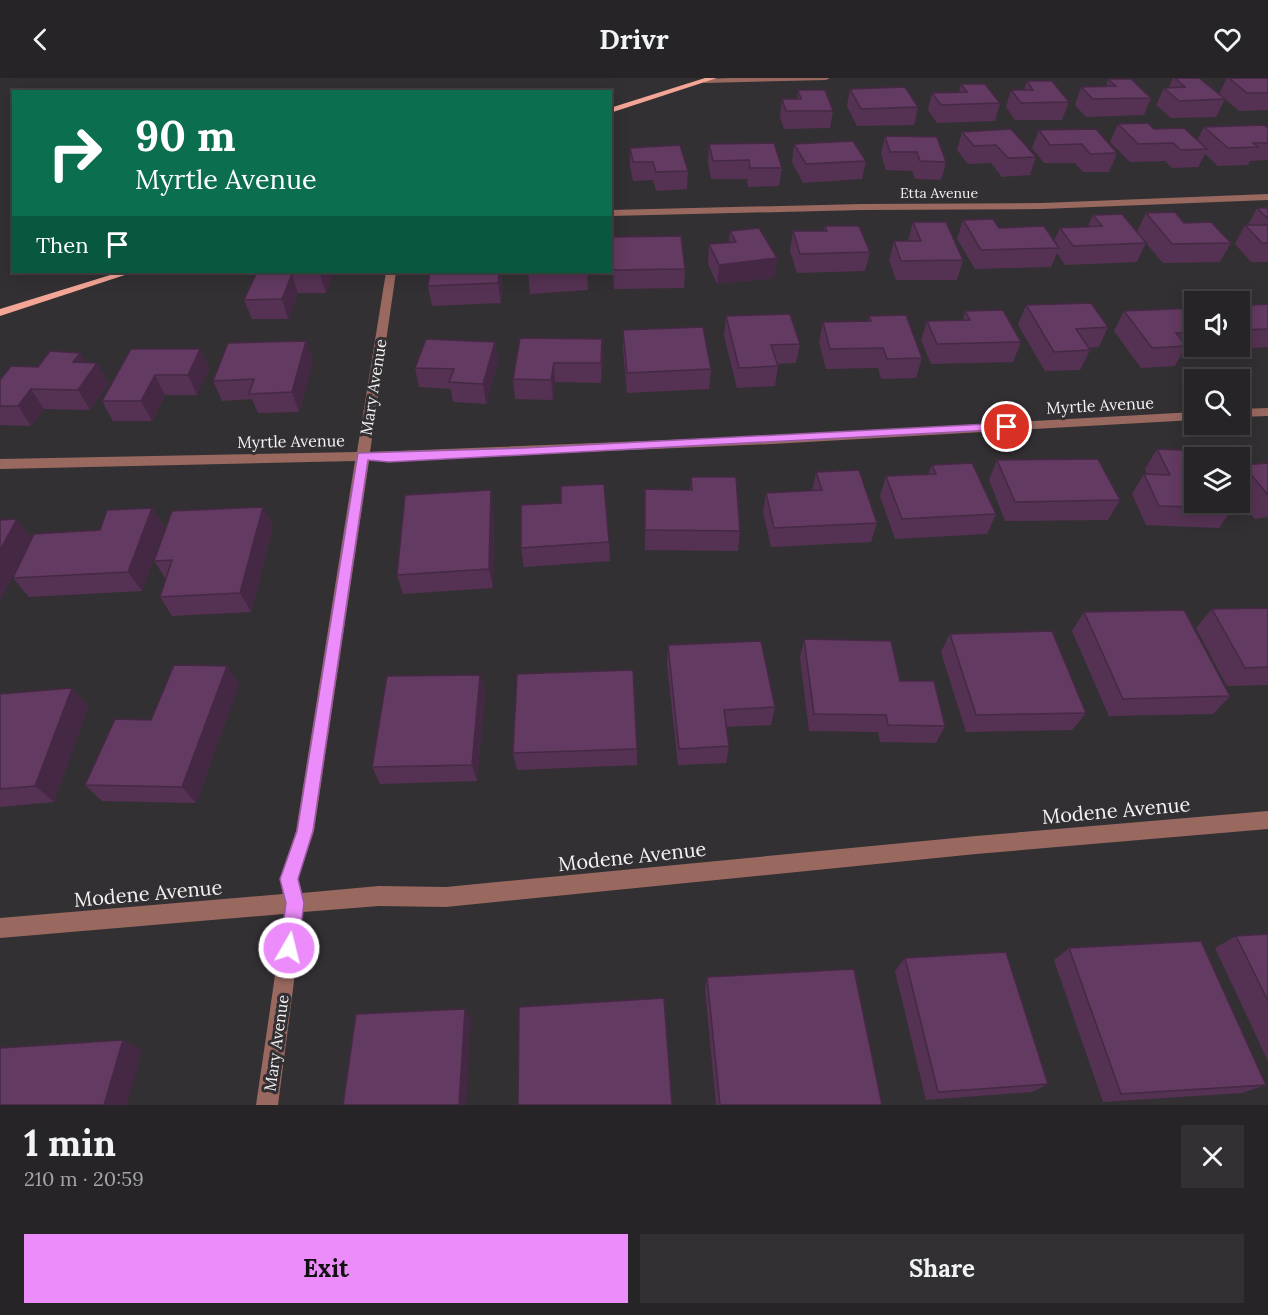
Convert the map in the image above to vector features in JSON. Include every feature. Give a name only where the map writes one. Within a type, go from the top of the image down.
[{"type":"main road","points":[[612,110],[709,79]]},
{"type":"main road","points":[[0,313],[126,273]]},
{"type":"street","points":[[709,79],[826,78]]},
{"type":"street","name":"Etta Avenue","points":[[612,213],[1042,206],[1268,197]]},
{"type":"street","name":"Mary Avenue","points":[[267,1105],[295,903],[289,879],[305,831],[391,273]]},
{"type":"street","points":[[1250,413],[1268,412]]},
{"type":"street","name":"Myrtle Avenue","points":[[0,464],[362,456],[389,458],[1184,417]]},
{"type":"street","name":"Modene Avenue","points":[[0,928],[379,896],[446,897],[976,845],[1268,820]]},
{"type":"building","points":[[1175,78],[1199,78],[1225,99],[1179,101],[1164,88],[1185,87]]},
{"type":"building","points":[[1229,78],[1268,78],[1268,93],[1247,93]]},
{"type":"building","points":[[1108,79],[1131,79],[1151,98],[1093,99],[1081,87],[1116,86]]},
{"type":"building","points":[[1027,81],[1052,81],[1069,102],[1021,103],[1011,90],[1033,90]]},
{"type":"building","points":[[961,84],[985,84],[1000,103],[941,105],[932,93],[967,92]]},
{"type":"building","points":[[905,87],[918,107],[861,109],[850,89]]},
{"type":"building","points":[[798,90],[825,90],[833,111],[786,111],[782,99],[801,99]]},
{"type":"building","points":[[1148,123],[1154,129],[1184,128],[1207,149],[1181,150],[1173,143],[1138,144],[1118,124]]},
{"type":"building","points":[[1264,125],[1268,128],[1268,143],[1253,143],[1258,147],[1228,148],[1204,127]]},
{"type":"building","points":[[1011,129],[1036,157],[1008,158],[996,145],[974,146],[962,132]]},
{"type":"building","points":[[1096,129],[1117,153],[1090,154],[1082,144],[1050,145],[1039,130]]},
{"type":"building","points":[[885,136],[937,137],[946,162],[920,161],[917,152],[890,152]]},
{"type":"building","points":[[853,141],[866,161],[806,164],[794,144]]},
{"type":"building","points":[[774,143],[782,168],[750,168],[749,160],[713,161],[709,144]]},
{"type":"building","points":[[680,145],[688,171],[656,172],[653,162],[633,162],[630,148]]},
{"type":"building","points":[[1257,208],[1268,208],[1268,219]]},
{"type":"building","points":[[1175,212],[1184,223],[1211,222],[1231,243],[1172,244],[1146,213]]},
{"type":"building","points":[[1122,214],[1146,243],[1073,246],[1060,228],[1102,226],[1093,215]]},
{"type":"building","points":[[993,219],[999,228],[1044,226],[1059,248],[981,250],[963,220]]},
{"type":"building","points":[[913,222],[946,222],[963,260],[901,261],[894,241],[921,241]]},
{"type":"building","points":[[1245,225],[1268,225],[1268,243],[1262,243]]},
{"type":"building","points":[[825,226],[859,226],[870,252],[800,254],[793,231],[827,231]]},
{"type":"building","points":[[759,228],[777,258],[719,265],[709,244],[736,242],[730,231]]},
{"type":"building","points":[[681,236],[685,269],[613,270],[612,237]]},
{"type":"building","points":[[257,273],[320,273],[292,274],[282,299],[244,300]]},
{"type":"building","points":[[430,273],[499,273],[498,283],[428,286]]},
{"type":"building","points":[[1091,303],[1108,327],[1076,329],[1090,350],[1054,352],[1026,305]]},
{"type":"building","points":[[1268,304],[1268,329],[1250,330],[1250,305]]},
{"type":"building","points":[[1184,308],[1184,333],[1176,333],[1184,346],[1152,348],[1124,311]]},
{"type":"building","points":[[1003,310],[1021,342],[937,344],[927,321],[970,320],[965,311]]},
{"type":"building","points":[[790,314],[800,344],[771,345],[778,366],[739,368],[726,316]]},
{"type":"building","points":[[906,315],[922,358],[887,359],[883,348],[830,349],[823,322],[871,321],[869,316]]},
{"type":"building","points":[[703,327],[711,369],[627,373],[623,330]]},
{"type":"building","points":[[520,338],[602,339],[601,363],[554,363],[551,380],[513,379]]},
{"type":"building","points":[[426,339],[495,342],[483,384],[449,382],[454,369],[415,368]]},
{"type":"building","points":[[306,341],[292,392],[249,394],[254,379],[213,381],[228,343]]},
{"type":"building","points":[[131,349],[200,349],[188,375],[155,375],[141,401],[102,401]]},
{"type":"building","points":[[50,351],[80,353],[73,362],[97,363],[78,390],[31,389],[18,406],[0,406],[0,380],[11,366],[38,367]]},
{"type":"building","points":[[1157,449],[1184,450],[1184,507],[1159,506],[1144,474],[1170,475]]},
{"type":"building","points":[[1098,459],[1120,500],[1015,502],[997,460]]},
{"type":"building","points":[[972,463],[996,514],[902,519],[886,476],[936,474],[932,465]]},
{"type":"building","points":[[1268,463],[1268,495],[1250,473],[1250,464]]},
{"type":"building","points":[[859,470],[877,523],[774,528],[766,493],[822,490],[816,472]]},
{"type":"building","points":[[691,477],[736,477],[740,531],[645,530],[645,489],[692,490]]},
{"type":"building","points":[[604,484],[609,542],[521,548],[521,505],[561,503],[561,486]]},
{"type":"building","points":[[491,490],[489,569],[397,575],[405,495]]},
{"type":"building","points":[[263,507],[240,593],[160,597],[172,560],[154,561],[172,511]]},
{"type":"building","points":[[152,508],[128,572],[13,578],[34,534],[100,530],[107,510]]},
{"type":"building","points":[[17,519],[0,550],[0,520]]},
{"type":"building","points":[[1268,608],[1268,667],[1245,668],[1212,609]]},
{"type":"building","points":[[1184,610],[1230,696],[1123,699],[1084,612]]},
{"type":"building","points":[[1052,631],[1086,713],[976,715],[950,634]]},
{"type":"building","points":[[804,639],[891,641],[900,681],[934,681],[945,726],[888,725],[886,715],[814,714]]},
{"type":"building","points":[[761,641],[775,707],[724,710],[729,746],[679,749],[668,645]]},
{"type":"building","points":[[174,665],[227,666],[182,787],[85,785],[115,719],[151,720]]},
{"type":"building","points":[[633,670],[637,749],[513,753],[517,674]]},
{"type":"building","points":[[480,675],[472,765],[372,767],[387,676]]},
{"type":"building","points":[[72,688],[35,786],[0,789],[0,694]]},
{"type":"building","points":[[1268,934],[1268,1001],[1236,936]]},
{"type":"building","points":[[1201,941],[1266,1085],[1121,1094],[1069,948]]},
{"type":"building","points":[[1006,952],[1048,1084],[938,1092],[905,958]]},
{"type":"building","points":[[854,969],[882,1105],[720,1105],[707,977]]},
{"type":"building","points":[[664,998],[672,1105],[518,1105],[519,1007]]},
{"type":"building","points":[[465,1009],[459,1105],[343,1105],[356,1014]]},
{"type":"building","points":[[123,1040],[104,1105],[0,1105],[0,1048]]},
{"type":"route","points":[[289,948],[295,903],[289,879],[305,831],[362,456],[389,458],[524,452],[1007,427]]}]
